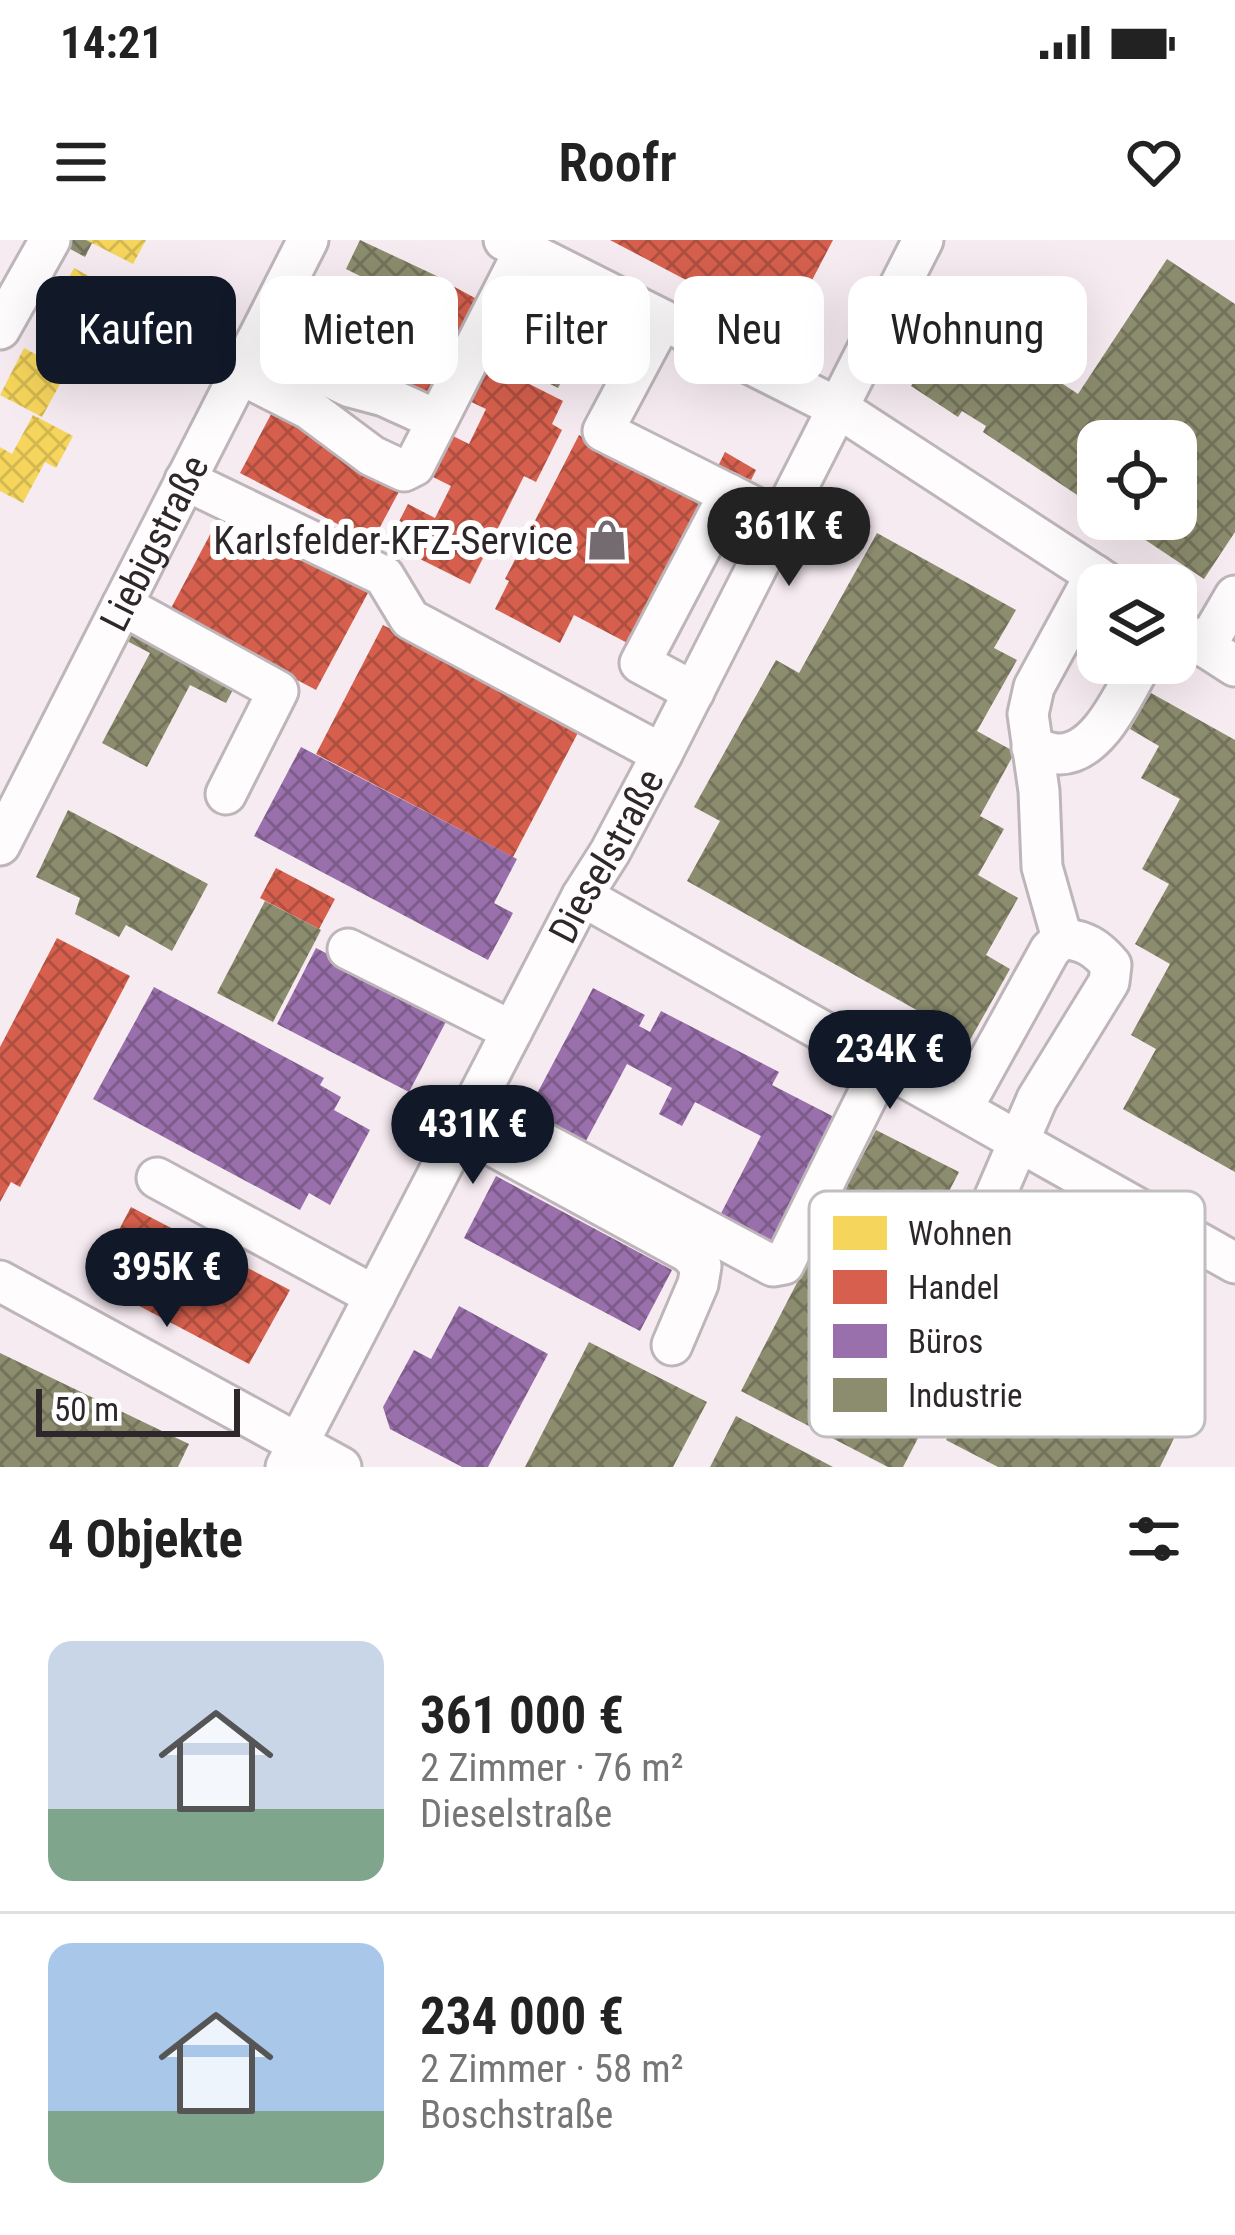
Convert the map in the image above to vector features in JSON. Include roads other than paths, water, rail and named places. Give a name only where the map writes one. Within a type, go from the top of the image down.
[{"type":"street","points":[[0,329],[50,240]]},
{"type":"street","name":"Liebigstraße","points":[[0,845],[308,240]]},
{"type":"street","name":"Dieselstraße","points":[[293,1455],[582,896],[662,754],[923,240]]},
{"type":"street","points":[[248,358],[372,456],[404,471],[414,466],[437,420],[514,245],[840,410],[1078,564]]},
{"type":"street","points":[[662,320],[603,431],[782,521]]},
{"type":"street","points":[[248,358],[384,396],[437,420]]},
{"type":"street","points":[[185,480],[384,576],[410,620],[662,754]]},
{"type":"street","points":[[694,692],[640,663],[729,494]]},
{"type":"street","points":[[1206,647],[1235,596]]},
{"type":"street","points":[[122,604],[278,691],[226,794]]},
{"type":"street","points":[[1062,938],[1042,868],[1039,791],[1028,714],[1034,687],[1077,620]]},
{"type":"street","points":[[1032,748],[1062,754],[1081,747],[1098,734],[1129,684]]},
{"type":"street","points":[[582,896],[1108,1191]]},
{"type":"street","points":[[962,1109],[1050,950],[1062,938]]},
{"type":"street","points":[[996,1191],[1036,1099],[1109,982],[1111,965],[1100,951],[1085,941],[1062,938]]},
{"type":"street","points":[[348,949],[512,1031]]},
{"type":"street","points":[[820,1191],[883,1064]]},
{"type":"street","points":[[467,1117],[773,1266],[784,1264],[809,1213]]},
{"type":"street","points":[[467,1117],[689,1252],[701,1267],[698,1284],[672,1346]]},
{"type":"street","points":[[157,1178],[375,1296]]},
{"type":"street","points":[[1205,1246],[1235,1263]]},
{"type":"street","points":[[0,1281],[293,1455],[341,1467]]},
{"type":"place","name":"Karlsfelder-KFZ-Service","points":[[607,540]]}]
